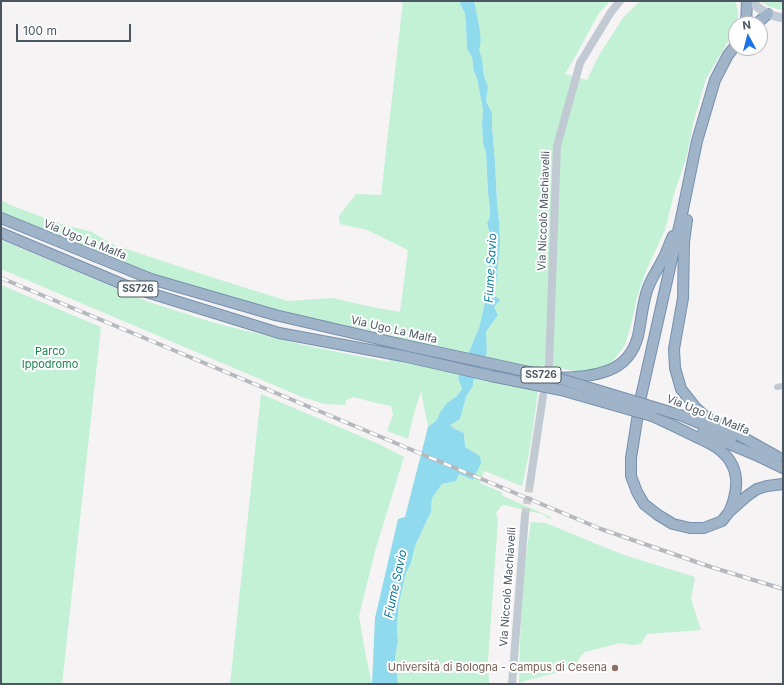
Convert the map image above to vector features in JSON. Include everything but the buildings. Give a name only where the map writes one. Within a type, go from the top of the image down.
[{"type":"highway","points":[[746,16],[747,1]]},
{"type":"highway","points":[[728,55],[715,80],[697,141],[640,402],[631,458],[631,476],[637,492],[644,504],[673,524],[690,528],[704,528],[722,521],[729,512],[757,489],[783,484]]},
{"type":"highway","points":[[697,141],[684,242],[683,298],[674,349],[676,373],[681,389],[696,408],[705,416],[781,458]]},
{"type":"highway","points":[[557,378],[580,377],[608,372],[624,362],[631,352],[637,338],[646,294],[651,279],[663,259],[682,214]]},
{"type":"highway","name":"Via Ugo La Malfa","points":[[1,218],[151,279],[275,315],[557,378],[680,415],[781,458]]},
{"type":"highway","name":"Via Ugo La Malfa","points":[[1,233],[127,286],[279,333],[403,356],[490,376],[561,390],[686,426],[783,468]]},
{"type":"highway","points":[[652,416],[710,444],[720,450],[730,461],[737,482],[736,492],[729,512]]},
{"type":"main road","points":[[751,1],[756,7],[768,14],[783,18]]},
{"type":"street","name":"Via Niccolò Machiavelli","points":[[549,365],[557,146],[580,63],[611,12],[620,1]]},
{"type":"street","points":[[530,483],[544,396]]},
{"type":"street","name":"Via Niccolò Machiavelli","points":[[512,684],[525,516]]},
{"type":"green space","points":[[403,1],[459,1],[465,14],[467,49],[472,57],[483,110],[483,143],[486,153],[490,208],[490,217],[487,223],[491,238],[489,245],[491,256],[488,271],[486,298],[479,328],[458,378],[462,389],[457,396],[447,403],[440,412],[437,420],[428,427],[421,391],[408,439],[387,431],[393,415],[391,406],[354,397],[346,400],[346,405],[325,404],[302,397],[1,269],[1,240],[149,302],[215,323],[303,345],[389,362],[397,336],[285,313],[156,277],[1,213],[1,200],[10,205],[61,224],[92,232],[114,245],[288,301],[332,298],[400,312],[408,250],[367,230],[340,224],[339,216],[356,194],[381,195]]},
{"type":"green space","points":[[474,1],[610,1],[599,13],[565,74],[587,80],[599,55],[623,18],[640,1],[735,1],[738,11],[738,16],[728,16],[728,42],[706,79],[694,120],[686,159],[674,194],[665,230],[646,271],[637,297],[625,345],[610,365],[587,371],[575,371],[541,365],[531,441],[522,486],[484,471],[480,483],[501,492],[503,496],[551,517],[550,519],[542,514],[504,505],[501,506],[496,513],[498,520],[488,660],[489,684],[398,684],[395,658],[398,641],[397,627],[399,603],[406,573],[411,563],[415,546],[431,512],[432,498],[442,484],[456,481],[459,474],[473,480],[480,456],[465,447],[464,433],[449,425],[460,419],[466,397],[473,386],[473,382],[487,353],[486,332],[498,315],[494,307],[498,261],[499,221],[492,113],[486,101],[488,87],[484,76],[479,49],[480,32]]},
{"type":"green space","points":[[760,1],[783,1],[783,10],[770,7]]},
{"type":"green space","name":"Parco Ippodromo","points":[[1,285],[101,327],[62,684],[1,684]]},
{"type":"green space","points":[[261,394],[379,444],[404,457],[375,551],[359,616],[372,684],[230,684]]},
{"type":"green space","points":[[531,522],[546,523],[621,554],[695,577],[691,599],[701,630],[647,634],[641,644],[633,645],[620,643],[585,652],[579,658],[576,666],[570,669],[521,682],[521,684],[519,684],[525,562]]},
{"type":"water","name":"Fiume Savio","points":[[459,1],[474,1],[479,26],[481,40],[479,49],[484,76],[488,87],[486,101],[492,113],[499,221],[500,244],[495,296],[500,300],[494,307],[498,315],[486,332],[487,353],[473,382],[473,386],[466,397],[460,419],[450,425],[464,433],[465,447],[480,456],[481,463],[473,480],[459,474],[456,481],[442,484],[432,498],[431,512],[415,546],[411,563],[406,573],[399,603],[397,627],[398,641],[395,658],[398,684],[372,684],[375,618],[398,519],[405,517],[428,427],[437,420],[440,412],[447,403],[457,396],[462,389],[458,378],[479,328],[486,298],[488,271],[491,256],[489,245],[491,238],[487,223],[490,217],[490,208],[486,153],[483,143],[483,110],[472,57],[467,49],[465,14]]},
{"type":"tunnel","points":[[525,516],[530,483]]},
{"type":"railway","points":[[1,278],[601,529],[711,567],[783,589]]},
{"type":"place","name":"Università di Bologna - Campus di Cesena","points":[[615,668]]}]
